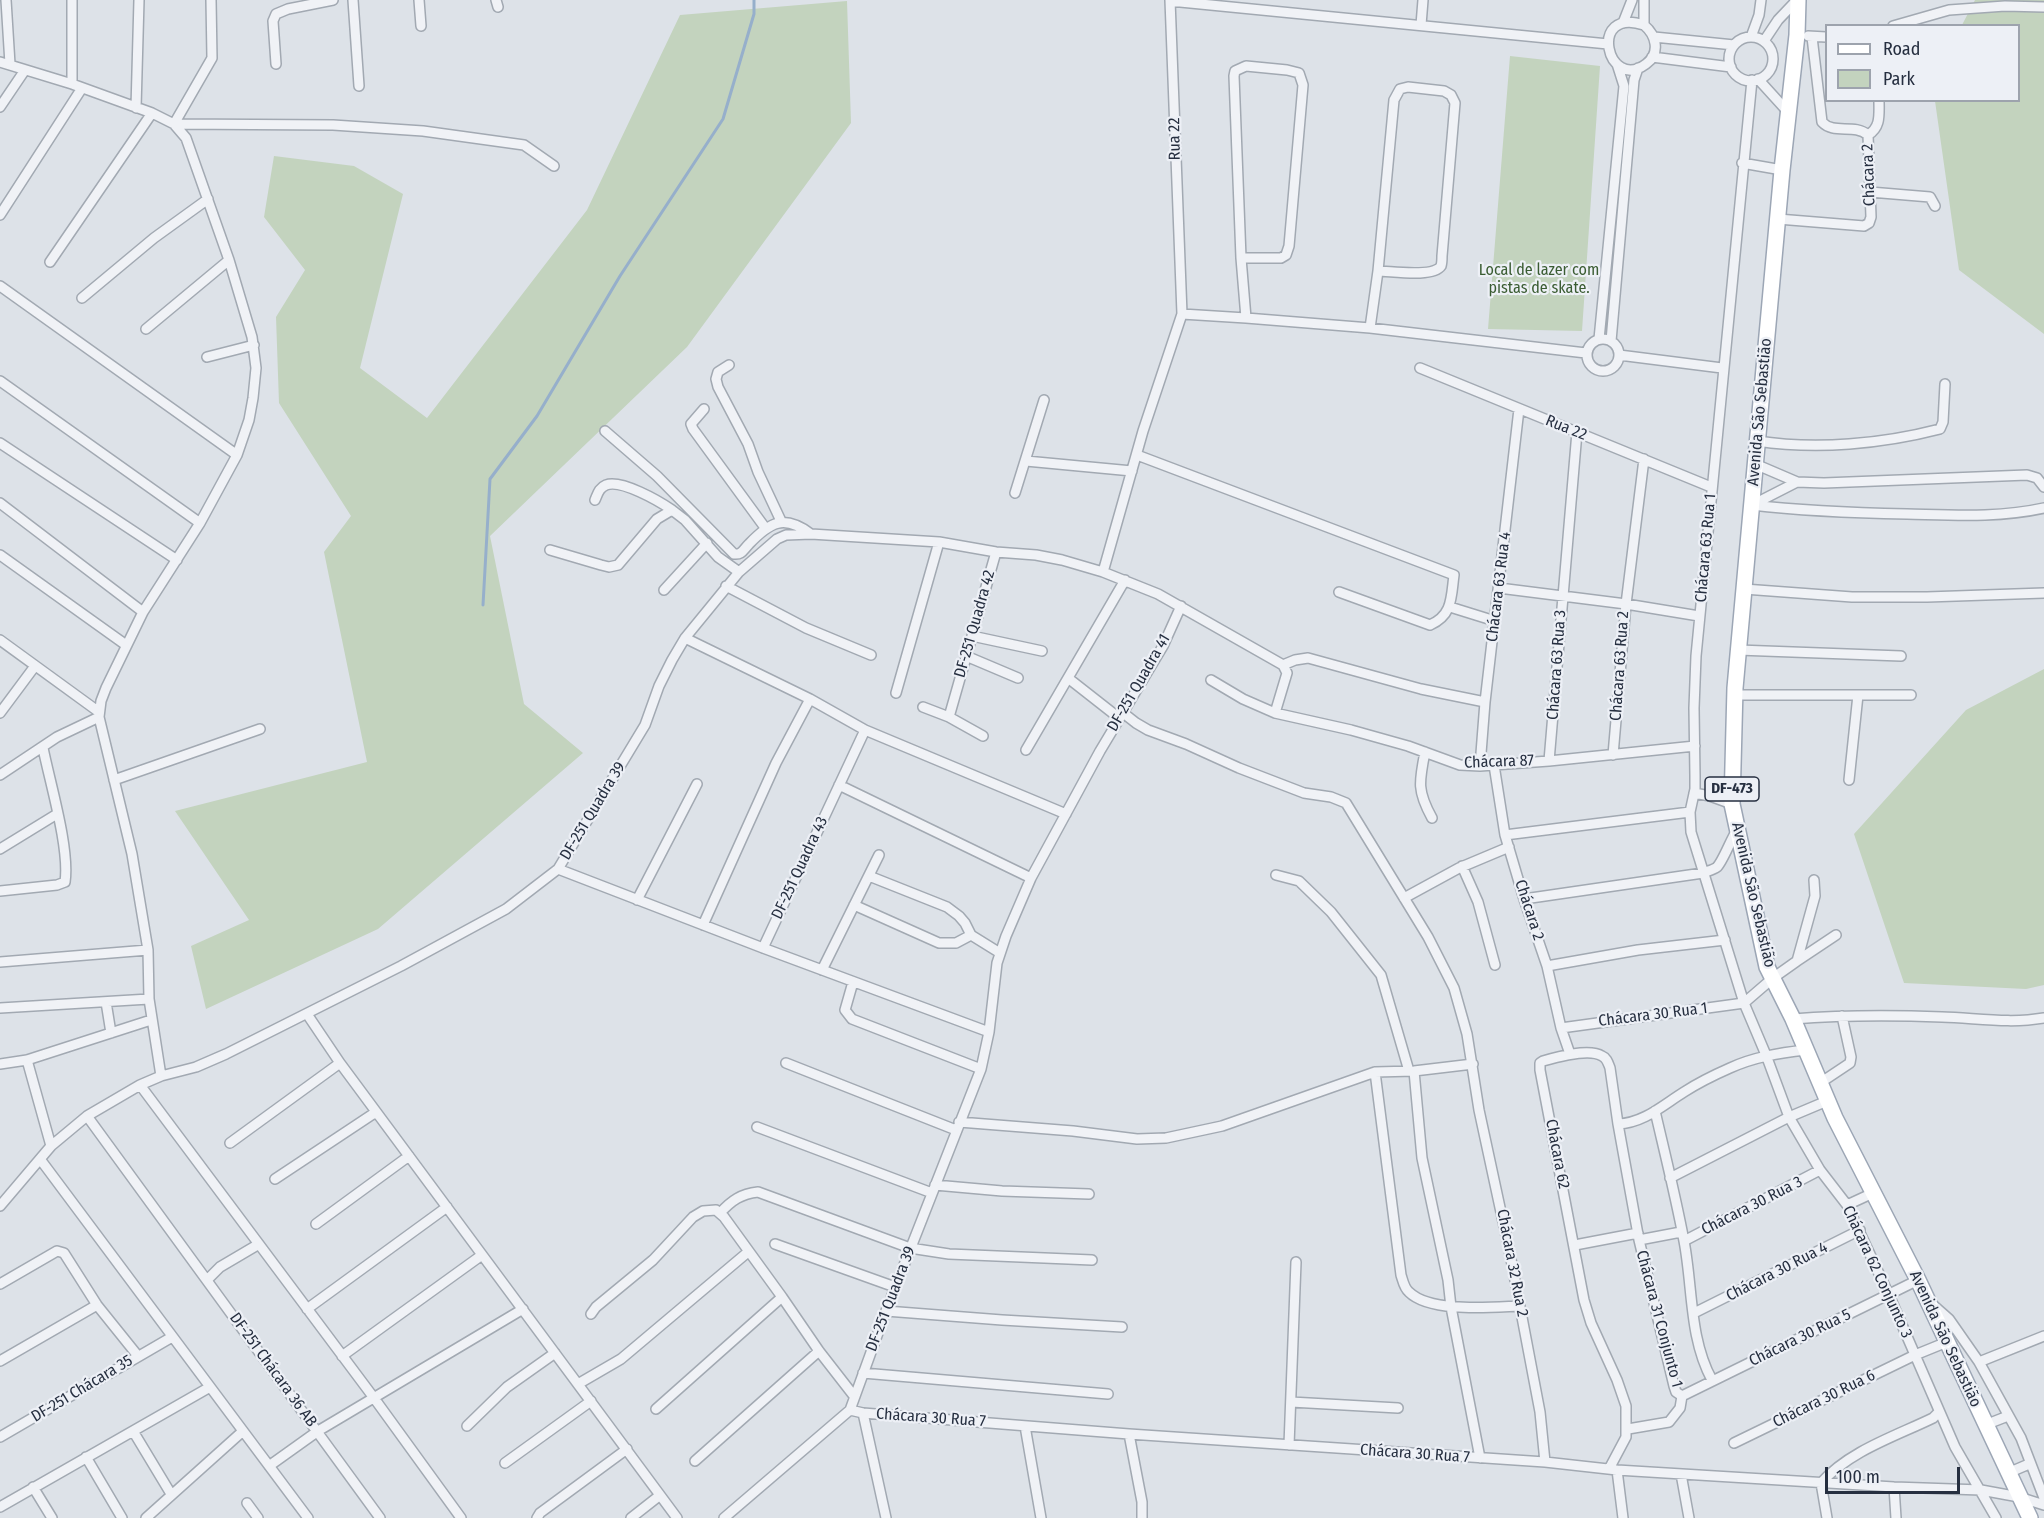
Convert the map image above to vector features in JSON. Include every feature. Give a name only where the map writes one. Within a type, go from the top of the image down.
[{"type":"main road","name":"Avenida São Sebastião","points":[[1797,0],[1804,36],[1788,112],[1782,170],[1734,695],[1732,804],[1767,967],[1793,1019],[1827,1101],[1918,1280],[2030,1518]]},
{"type":"street","points":[[6,0],[10,64]]},
{"type":"street","points":[[72,0],[72,84]]},
{"type":"street","points":[[136,108],[139,0]]},
{"type":"street","points":[[174,124],[212,58],[211,0]]},
{"type":"street","points":[[276,64],[273,21],[276,14],[288,4],[333,0]]},
{"type":"street","points":[[353,0],[358,86]]},
{"type":"street","points":[[419,0],[421,26]]},
{"type":"street","points":[[1170,0],[1608,44]]},
{"type":"street","name":"Rua 22","points":[[1103,572],[1132,471],[1182,314],[1170,0]]},
{"type":"street","points":[[1281,11],[1282,0]]},
{"type":"street","points":[[1421,25],[1423,0]]},
{"type":"street","points":[[1623,23],[1632,0]]},
{"type":"street","points":[[1644,0],[1644,25]]},
{"type":"street","points":[[1751,37],[1759,15],[1761,0]]},
{"type":"street","points":[[1764,41],[1778,20],[1797,0]]},
{"type":"street","points":[[1964,9],[1974,0]]},
{"type":"street","points":[[1899,24],[1937,12],[2005,6],[2044,7]]},
{"type":"street","points":[[1599,339],[1624,86],[1617,64],[1610,55],[1608,44],[1610,35],[1616,27],[1623,23],[1634,21],[1644,25],[1654,36],[1656,47],[1652,57],[1638,68],[1624,68],[1617,64]]},
{"type":"street","points":[[1654,36],[1734,45]]},
{"type":"street","points":[[1804,36],[1825,36]]},
{"type":"street","name":"Chácara 2","points":[[1778,219],[1864,226],[1869,223],[1871,217],[1868,135],[1857,129],[1829,127],[1822,122],[1804,36]]},
{"type":"street","points":[[1751,37],[1764,41],[1772,52],[1772,65],[1764,76],[1755,80],[1743,79],[1731,67],[1729,55],[1734,45],[1742,39],[1751,37]]},
{"type":"street","points":[[1652,57],[1731,67]]},
{"type":"street","points":[[0,62],[72,84],[152,113],[180,129],[186,138],[229,260],[254,345],[256,368],[254,398],[237,455],[200,523],[143,612],[101,701],[99,714],[132,854],[148,950],[148,999],[161,1076]]},
{"type":"street","points":[[1241,258],[1281,258],[1286,255],[1289,246],[1303,85],[1299,74],[1287,70],[1246,66],[1235,71],[1234,76],[1241,258],[1246,318]]},
{"type":"street","points":[[1611,340],[1634,80],[1638,68]]},
{"type":"street","points":[[0,107],[26,70]]},
{"type":"street","points":[[1755,80],[1788,112]]},
{"type":"street","name":"Chácara 63 Rua 1","points":[[1626,604],[1699,616],[1742,163],[1755,80]]},
{"type":"street","points":[[1370,328],[1378,271],[1394,100],[1400,89],[1408,87],[1444,91],[1451,95],[1455,103],[1441,266],[1426,273],[1378,271]]},
{"type":"street","points":[[0,215],[82,88]]},
{"type":"street","points":[[1868,135],[1879,124],[1879,102]]},
{"type":"street","points":[[50,262],[152,113]]},
{"type":"street","points":[[174,124],[333,125],[423,131],[524,146],[554,166]]},
{"type":"street","points":[[1742,163],[1782,170]]},
{"type":"street","points":[[1870,192],[1930,197],[1935,206]]},
{"type":"street","points":[[82,298],[154,238],[208,200]]},
{"type":"street","points":[[147,329],[229,260]]},
{"type":"street","points":[[0,286],[237,455]]},
{"type":"street","points":[[1182,314],[1370,328],[1586,353]]},
{"type":"street","points":[[1599,339],[1611,340],[1617,347],[1619,355],[1617,364],[1610,370],[1602,372],[1593,369],[1587,362],[1588,347],[1599,339]]},
{"type":"street","points":[[207,357],[254,345]]},
{"type":"street","points":[[1619,355],[1722,368]]},
{"type":"street","points":[[729,365],[718,372],[716,379],[718,387],[748,444],[781,521]]},
{"type":"street","name":"Rua 22","points":[[1420,368],[1711,487]]},
{"type":"street","points":[[0,381],[200,523]]},
{"type":"street","points":[[1757,441],[1804,445],[1873,442],[1940,429],[1943,422],[1945,384]]},
{"type":"street","points":[[1016,493],[1044,400]]},
{"type":"street","points":[[704,409],[691,424],[693,429],[766,529]]},
{"type":"street","name":"Chácara 63 Rua 4","points":[[1480,766],[1485,702],[1519,409]]},
{"type":"street","points":[[605,431],[657,476],[734,554],[742,552],[766,529],[781,521],[793,523],[811,534]]},
{"type":"street","points":[[1562,596],[1576,432]]},
{"type":"street","points":[[0,443],[177,560]]},
{"type":"street","points":[[1137,455],[1454,575],[1450,607],[1441,620],[1430,625],[1339,592]]},
{"type":"street","points":[[1626,604],[1644,459]]},
{"type":"street","points":[[1026,461],[1132,471]]},
{"type":"street","points":[[1755,464],[1797,482],[2027,476],[2037,478],[2044,487]]},
{"type":"street","points":[[1752,505],[1797,482]]},
{"type":"street","points":[[596,500],[599,490],[616,483],[659,500],[685,520],[718,557],[739,572]]},
{"type":"street","points":[[0,503],[143,612]]},
{"type":"street","points":[[1752,505],[1807,511],[1966,516],[2023,513],[2044,508]]},
{"type":"street","points":[[550,550],[609,567],[618,565],[657,519],[672,510]]},
{"type":"street","name":"DF-251 Quadra 39","points":[[0,1206],[51,1146],[87,1116],[140,1085],[161,1076],[196,1067],[307,1014],[506,909],[558,869],[645,725],[659,686],[685,638],[739,572],[777,539],[786,535],[811,534],[939,542]]},
{"type":"street","points":[[896,693],[939,542]]},
{"type":"street","name":"DF-251 Quadra 42","points":[[939,542],[996,552],[949,717]]},
{"type":"street","points":[[664,590],[707,543]]},
{"type":"street","points":[[996,552],[1036,555],[1103,572],[1158,594],[1181,606],[1283,665],[1287,673],[1275,713]]},
{"type":"street","points":[[0,555],[126,645]]},
{"type":"street","points":[[1026,750],[1125,580]]},
{"type":"street","points":[[726,586],[806,628],[871,655]]},
{"type":"street","name":"Chácara 63 Rua 3","points":[[1499,588],[1562,596],[1549,761]]},
{"type":"street","points":[[1744,589],[1852,597],[2044,593]]},
{"type":"street","name":"Chácara 63 Rua 2","points":[[1562,596],[1626,604],[1613,755]]},
{"type":"street","name":"DF-251 Quadra 41","points":[[990,1032],[1000,953],[1031,878],[1120,715],[1163,646],[1181,606]]},
{"type":"street","points":[[1450,607],[1495,621]]},
{"type":"street","name":"Chácara 62 Conjunto 3","points":[[1699,616],[1694,708],[1694,793],[1690,812],[1691,832],[1703,873],[1744,1003],[1789,1117],[1820,1170],[1847,1205],[1860,1230],[1939,1412]]},
{"type":"street","points":[[972,636],[1042,651]]},
{"type":"street","points":[[685,638],[810,699],[865,730],[1066,814]]},
{"type":"street","points":[[0,640],[99,714]]},
{"type":"street","points":[[1738,650],[1901,656]]},
{"type":"street","points":[[966,656],[1018,678]]},
{"type":"street","points":[[1283,665],[1294,660],[1308,658],[1421,689],[1485,702]]},
{"type":"street","points":[[0,713],[35,666]]},
{"type":"street","name":"Chácara 32 Rua 2","points":[[1068,678],[1120,715],[1148,730],[1304,793],[1331,797],[1346,803],[1428,937],[1454,988],[1467,1034],[1479,1110],[1540,1412],[1545,1462]]},
{"type":"street","name":"Chácara 87","points":[[1211,680],[1243,699],[1275,713],[1352,730],[1460,765],[1480,766],[1549,761],[1695,746]]},
{"type":"street","points":[[1734,695],[1911,694]]},
{"type":"street","points":[[1849,780],[1858,695]]},
{"type":"street","points":[[703,925],[776,763],[810,699]]},
{"type":"street","points":[[923,708],[949,717],[983,736]]},
{"type":"street","points":[[3,770],[99,714]]},
{"type":"street","points":[[114,780],[260,729]]},
{"type":"street","name":"DF-251 Quadra 43","points":[[763,948],[865,730]]},
{"type":"street","points":[[0,891],[57,885],[65,882],[62,837],[43,748]]},
{"type":"street","points":[[1425,752],[1419,783],[1422,801],[1432,818]]},
{"type":"street","name":"Chácara 2","points":[[1494,765],[1505,835],[1547,966],[1570,1054]]},
{"type":"street","points":[[637,900],[697,784]]},
{"type":"street","points":[[839,785],[1031,878]]},
{"type":"street","points":[[1694,793],[1732,804]]},
{"type":"street","points":[[1505,835],[1690,812]]},
{"type":"street","points":[[0,849],[57,814]]},
{"type":"street","points":[[1524,899],[1703,873],[1716,867],[1722,861],[1729,842],[1737,830]]},
{"type":"street","points":[[1404,898],[1462,866],[1509,847]]},
{"type":"street","points":[[822,970],[879,855]]},
{"type":"street","points":[[1462,866],[1478,902],[1495,965]]},
{"type":"street","points":[[558,869],[990,1032]]},
{"type":"street","points":[[1276,875],[1299,881],[1331,912],[1381,975],[1411,1071],[1422,1158],[1448,1280],[1450,1307],[1480,1458]]},
{"type":"street","points":[[868,876],[947,907],[965,923],[970,936],[1000,953]]},
{"type":"street","points":[[1797,961],[1815,896],[1814,880]]},
{"type":"street","points":[[854,905],[939,943],[956,943],[970,936]]},
{"type":"street","points":[[1744,1003],[1773,978],[1836,935]]},
{"type":"street","points":[[1547,966],[1638,950],[1725,940]]},
{"type":"street","points":[[0,962],[148,950]]},
{"type":"street","points":[[854,982],[845,1010],[852,1019],[981,1069]]},
{"type":"street","points":[[0,1008],[148,999]]},
{"type":"street","points":[[106,1002],[111,1033]]},
{"type":"street","name":"Chácara 30 Rua 1","points":[[1562,1028],[1744,1003]]},
{"type":"street","points":[[307,1014],[340,1063],[677,1518]]},
{"type":"street","points":[[1793,1019],[1842,1016],[1941,1017],[2009,1021],[2044,1018]]},
{"type":"street","points":[[1820,1083],[1850,1063],[1851,1057],[1842,1016]]},
{"type":"street","points":[[0,1064],[27,1060],[152,1020]]},
{"type":"street","name":"DF-251 Quadra 39","points":[[850,1410],[895,1287],[981,1069],[990,1032]]},
{"type":"street","points":[[1618,1124],[1642,1119],[1689,1089],[1730,1068],[1766,1055],[1806,1050]]},
{"type":"street","points":[[1570,1054],[1599,1054],[1607,1060],[1610,1068],[1638,1236]]},
{"type":"street","name":"Chácara 62","points":[[1570,1054],[1540,1063],[1575,1245]]},
{"type":"street","points":[[27,1060],[51,1146]]},
{"type":"street","points":[[230,1143],[340,1063]]},
{"type":"street","points":[[786,1063],[957,1126],[1073,1131],[1137,1139],[1166,1138],[1222,1126],[1375,1072],[1411,1071],[1473,1064]]},
{"type":"street","points":[[1375,1072],[1404,1285],[1419,1300],[1450,1307],[1520,1306]]},
{"type":"street","points":[[140,1085],[461,1518]]},
{"type":"street","points":[[1670,1178],[1789,1117],[1827,1101]]},
{"type":"street","points":[[1655,1111],[1683,1236],[1699,1349],[1712,1380]]},
{"type":"street","points":[[275,1179],[376,1112]]},
{"type":"street","name":"DF-251 Chácara 36 AB","points":[[87,1116],[318,1431],[523,1309]]},
{"type":"street","points":[[757,1127],[934,1189],[1089,1194]]},
{"type":"street","points":[[316,1224],[410,1156]]},
{"type":"street","points":[[40,1159],[308,1518]]},
{"type":"street","name":"Chácara 30 Rua 3","points":[[1638,1236],[1683,1236],[1820,1170]]},
{"type":"street","points":[[720,1213],[738,1197],[747,1193],[759,1192],[910,1248],[949,1254],[1092,1260]]},
{"type":"street","points":[[1847,1205],[1873,1193]]},
{"type":"street","points":[[307,1309],[447,1207]]},
{"type":"street","points":[[591,1314],[612,1293],[660,1253],[693,1217],[703,1211],[710,1210],[720,1213],[819,1352],[854,1396]]},
{"type":"street","name":"Chácara 30 Rua 4","points":[[1694,1313],[1860,1230]]},
{"type":"street","name":"Chácara 31 Conjunto 1","points":[[1575,1245],[1638,1236],[1674,1386],[1676,1392],[1682,1396]]},
{"type":"street","points":[[207,1280],[220,1267],[259,1244]]},
{"type":"street","points":[[775,1244],[895,1287]]},
{"type":"street","points":[[1575,1245],[1584,1300],[1626,1407],[1628,1429],[1613,1470],[1623,1518]]},
{"type":"street","name":"DF-251 Chácara 35","points":[[0,1284],[57,1251],[64,1253],[98,1305],[138,1356],[0,1437]]},
{"type":"street","points":[[578,1384],[621,1359],[748,1252]]},
{"type":"street","points":[[342,1356],[482,1255]]},
{"type":"street","points":[[1289,1445],[1296,1262]]},
{"type":"street","name":"Chácara 30 Rua 5","points":[[1682,1396],[1918,1280]]},
{"type":"street","points":[[656,1409],[782,1297]]},
{"type":"street","points":[[1928,1301],[1949,1318],[1979,1362],[2021,1438],[2044,1498]]},
{"type":"street","points":[[0,1361],[98,1305]]},
{"type":"street","points":[[886,1311],[1122,1327]]},
{"type":"street","points":[[1979,1362],[2044,1336]]},
{"type":"street","points":[[138,1356],[172,1337]]},
{"type":"street","name":"Chácara 30 Rua 6","points":[[1734,1443],[1915,1355],[1947,1342]]},
{"type":"street","points":[[1954,1358],[1971,1351]]},
{"type":"street","points":[[695,1461],[819,1352]]},
{"type":"street","points":[[467,1426],[507,1387],[555,1353]]},
{"type":"street","points":[[863,1373],[1108,1394]]},
{"type":"street","points":[[0,1507],[210,1387]]},
{"type":"street","points":[[1628,1429],[1669,1422],[1680,1408],[1682,1396]]},
{"type":"street","points":[[506,1463],[591,1401]]},
{"type":"street","points":[[1291,1402],[1398,1408]]},
{"type":"street","points":[[726,1517],[850,1410]]},
{"type":"street","name":"Chácara 30 Rua 7","points":[[850,1410],[863,1413],[1129,1434],[1545,1462],[1613,1470],[1981,1490],[2019,1497],[2044,1505]]},
{"type":"street","points":[[1827,1518],[1821,1483],[1831,1472],[1848,1460],[1933,1418],[1939,1412],[1955,1447],[1996,1518]]},
{"type":"street","points":[[863,1413],[886,1518]]},
{"type":"street","points":[[1985,1425],[2008,1416]]},
{"type":"street","points":[[1025,1426],[1041,1518]]},
{"type":"street","points":[[133,1431],[171,1494]]},
{"type":"street","points":[[146,1518],[243,1431]]},
{"type":"street","points":[[268,1466],[318,1431],[380,1518]]},
{"type":"street","points":[[1129,1434],[1143,1502],[1142,1518]]},
{"type":"street","points":[[537,1518],[540,1513],[627,1449]]},
{"type":"street","points":[[86,1458],[122,1518]]},
{"type":"street","points":[[2008,1473],[2030,1464]]},
{"type":"street","points":[[1681,1474],[1689,1518]]},
{"type":"street","points":[[33,1487],[52,1518]]},
{"type":"street","points":[[1894,1487],[1896,1518]]},
{"type":"street","points":[[631,1518],[659,1496]]},
{"type":"street","points":[[247,1503],[258,1518]]},
{"type":"green space","points":[[1975,0],[2044,0],[2044,334],[1959,270],[1935,102],[2020,102],[2020,24],[1963,24]]},
{"type":"green space","points":[[847,1],[851,123],[687,347],[490,536],[524,704],[583,753],[378,929],[206,1009],[191,946],[249,920],[175,811],[367,762],[324,552],[351,516],[279,403],[276,317],[305,270],[264,217],[274,156],[354,166],[403,194],[360,368],[427,418],[587,210],[680,15]]},
{"type":"green space","name":"Local de lazer com pistas de skate.","points":[[1510,56],[1600,66],[1582,331],[1488,329]]},
{"type":"green space","points":[[2044,669],[2044,985],[2026,989],[1904,983],[1854,834],[1966,710]]},
{"type":"waterway","points":[[483,605],[490,479],[537,416],[620,276],[723,119],[754,14],[754,0]]}]
